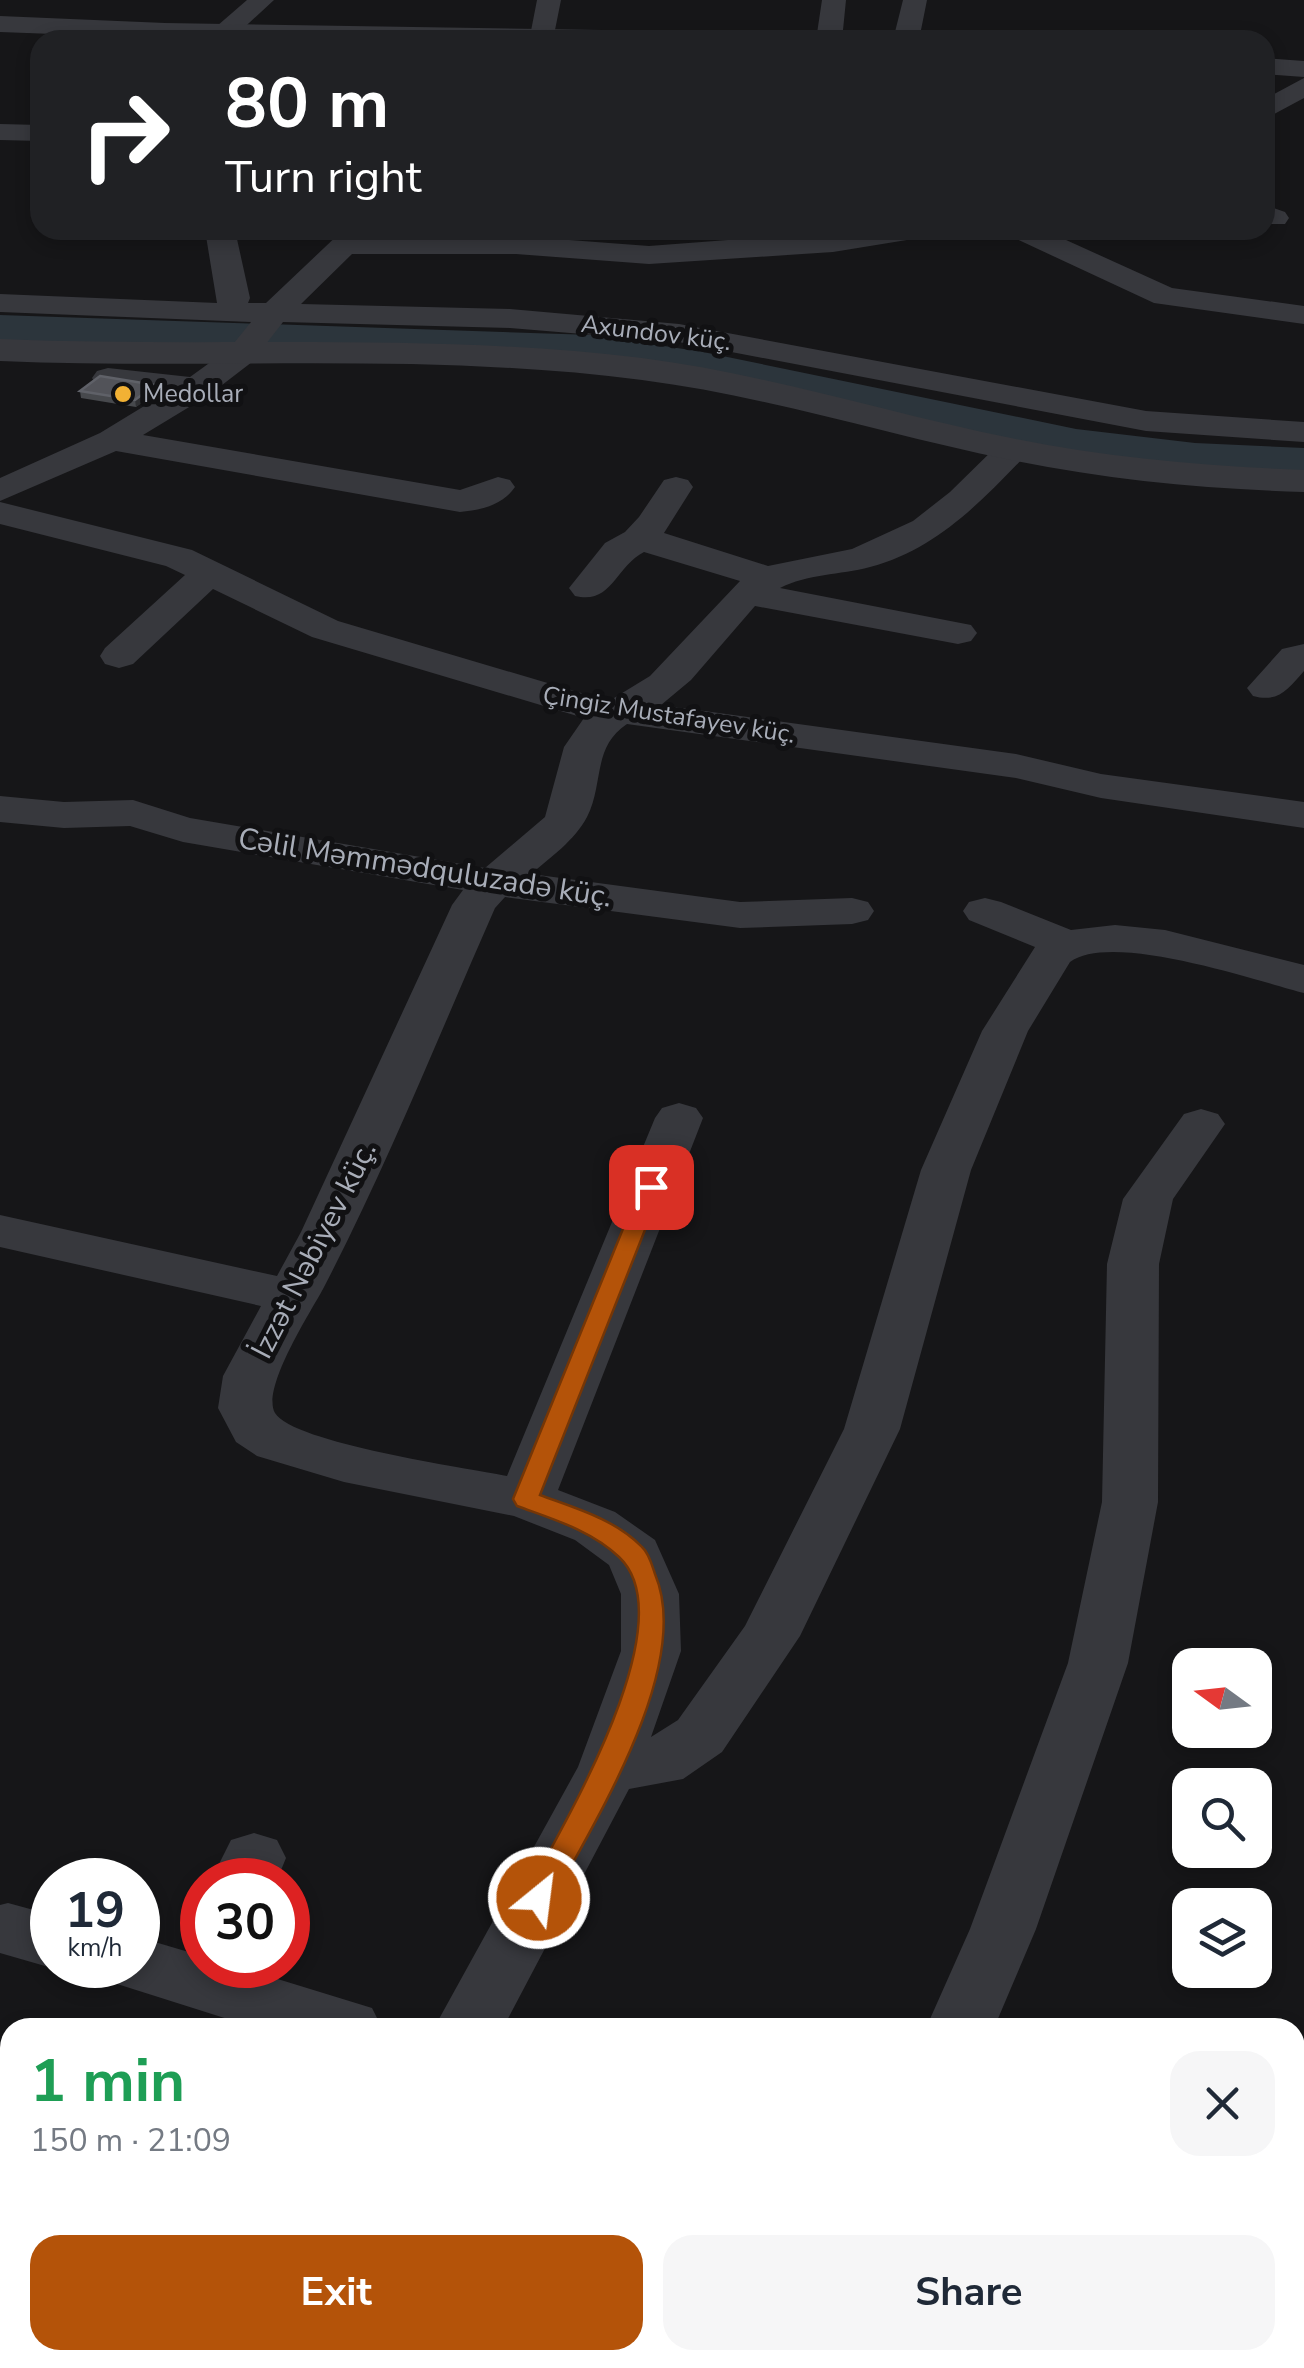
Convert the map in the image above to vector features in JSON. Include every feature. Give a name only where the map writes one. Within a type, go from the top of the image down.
[{"type":"street","points":[[227,30],[262,0]]},
{"type":"street","points":[[544,30],[549,0]]},
{"type":"street","points":[[830,30],[834,0]]},
{"type":"street","points":[[908,30],[915,0]]},
{"type":"street","points":[[0,24],[79,30]]},
{"type":"street","points":[[1275,67],[1304,68]]},
{"type":"street","points":[[1275,105],[1304,86]]},
{"type":"street","points":[[0,132],[30,133]]},
{"type":"street","points":[[222,240],[235,298],[228,313]]},
{"type":"street","points":[[0,491],[112,440],[197,388],[352,240]]},
{"type":"street","points":[[400,240],[516,245],[846,240]]},
{"type":"street","points":[[1043,240],[1165,296],[1304,315]]},
{"type":"street","points":[[1047,280],[1111,240]]},
{"type":"street","name":"Axundov küç.","points":[[0,302],[228,313],[257,334],[514,320],[640,329],[740,342],[1103,418],[1212,430],[1304,432]]},
{"type":"street","points":[[0,350],[257,334],[644,369],[1013,449],[1166,474],[1304,481]]},
{"type":"street","points":[[108,378],[197,388]]},
{"type":"street","points":[[112,440],[460,501],[474,500],[498,487]]},
{"type":"street","points":[[758,586],[860,558],[924,532],[957,506],[1013,449]]},
{"type":"street","points":[[588,588],[618,551],[638,540],[676,487]]},
{"type":"street","name":"Çingiz Mustafayev küç.","points":[[0,513],[179,558],[325,629],[534,693],[616,712],[998,763],[1101,786],[1304,815]]},
{"type":"street","points":[[638,540],[661,543],[758,586],[958,634]]},
{"type":"street","points":[[119,656],[210,571]]},
{"type":"street","name":"İzzət Nəbiyev küç.","points":[[473,2018],[609,1768],[650,1651],[650,1594],[634,1554],[595,1526],[526,1499],[344,1464],[277,1444],[256,1429],[246,1408],[250,1376],[327,1232],[474,905],[491,882],[559,827],[572,804],[583,749],[592,733],[616,712],[663,686],[758,586]]},
{"type":"street","points":[[1266,688],[1296,657],[1304,656]]},
{"type":"street","name":"Cəlil Məmmədquluzadə küç.","points":[[0,809],[64,815],[133,814],[182,829],[491,882],[740,915],[852,911]]},
{"type":"street","points":[[985,911],[1066,944],[1114,938],[1165,943],[1304,980]]},
{"type":"street","points":[[609,1768],[661,1762],[700,1736],[770,1636],[872,1428],[946,1170],[1005,1031],[1054,954],[1066,944]]},
{"type":"street","points":[[526,1499],[679,1118]]},
{"type":"street","points":[[964,2018],[1004,1929],[1098,1663],[1130,1502],[1133,1264],[1148,1199],[1201,1124]]},
{"type":"street","points":[[0,1231],[292,1296]]},
{"type":"street","points":[[232,1988],[319,2018]]},
{"type":"building","points":[[100,376],[155,385],[135,400],[80,391]]},
{"type":"waterway","points":[[0,330],[593,350],[703,367],[1076,445],[1195,459],[1304,464]]},
{"type":"place","name":"Medollar","points":[[123,394]]},
{"type":"route","points":[[539,1898],[609,1768],[650,1651],[650,1594],[634,1554],[595,1526],[526,1499],[651,1187]]}]
